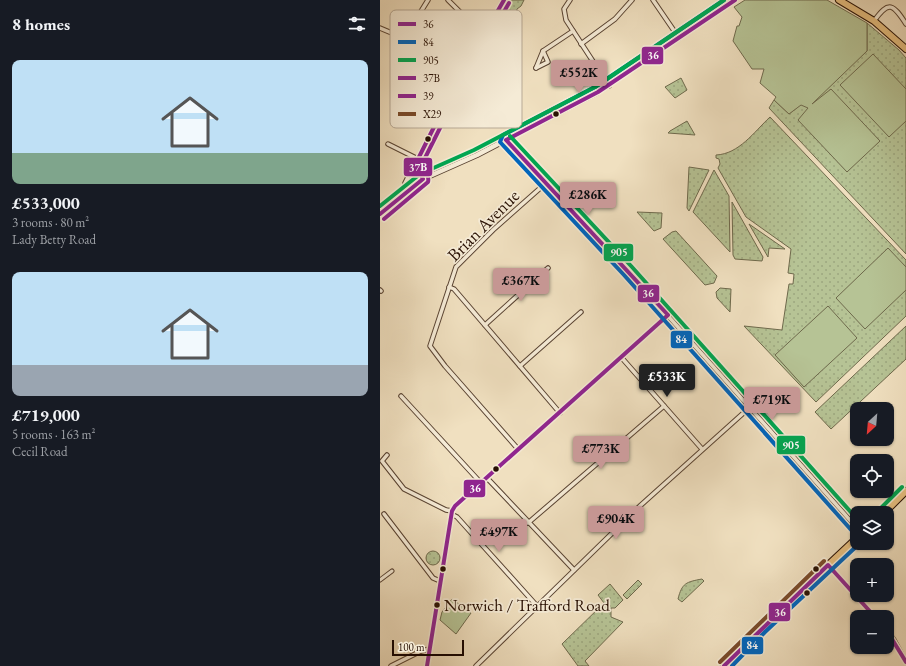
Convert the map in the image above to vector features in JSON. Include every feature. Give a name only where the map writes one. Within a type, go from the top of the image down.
[{"type":"main road","points":[[839,0],[874,21],[906,49]]},
{"type":"main road","points":[[891,506],[906,492]]},
{"type":"main road","points":[[724,666],[850,545]]},
{"type":"street","points":[[421,10],[428,0]]},
{"type":"street","points":[[448,0],[457,10]]},
{"type":"street","points":[[498,10],[504,0]]},
{"type":"street","points":[[570,0],[564,9],[564,14],[608,86]]},
{"type":"street","points":[[581,44],[615,19],[632,0]]},
{"type":"street","points":[[653,0],[679,38]]},
{"type":"street","points":[[380,213],[423,179],[465,161],[586,99],[608,86],[734,0]]},
{"type":"street","points":[[874,21],[883,8],[891,6],[896,8],[906,24]]},
{"type":"street","points":[[380,28],[390,32]]},
{"type":"street","points":[[543,51],[548,62],[536,68],[543,51],[573,30]]},
{"type":"street","points":[[423,179],[417,166],[418,159],[433,128]]},
{"type":"street","points":[[506,140],[668,315],[850,520]]},
{"type":"street","points":[[388,144],[418,159]]},
{"type":"street","points":[[405,183],[410,173],[417,166]]},
{"type":"street","name":"Brian Avenue","points":[[518,449],[430,346],[456,267],[492,230],[546,183]]},
{"type":"street","points":[[485,325],[548,268]]},
{"type":"street","points":[[449,287],[454,290],[485,325],[560,413]]},
{"type":"street","points":[[520,366],[581,312]]},
{"type":"street","points":[[427,666],[452,512],[518,449],[668,315]]},
{"type":"street","points":[[622,357],[702,449]]},
{"type":"street","points":[[401,396],[481,483]]},
{"type":"street","points":[[528,523],[664,406]]},
{"type":"street","points":[[476,666],[640,505],[749,408]]},
{"type":"street","points":[[387,455],[381,461],[404,489],[452,512],[537,606]]},
{"type":"street","points":[[487,478],[574,570]]},
{"type":"street","points":[[384,514],[433,578],[440,582]]},
{"type":"street","points":[[828,565],[869,610]]},
{"type":"street","points":[[380,580],[392,571]]},
{"type":"street","points":[[894,640],[906,662]]},
{"type":"street","points":[[392,666],[421,651],[430,649]]},
{"type":"green space","points":[[510,0],[524,0],[517,10],[505,10]]},
{"type":"green space","points":[[745,0],[827,0],[867,23],[867,51],[812,104],[831,89],[880,141],[847,172],[798,120],[808,108],[801,105],[789,114],[774,100],[776,97],[760,83],[764,69],[752,69],[733,41],[737,26],[739,26],[742,17],[734,7]]},
{"type":"green space","points":[[867,23],[899,50],[906,58],[906,254],[769,108],[774,100],[789,114],[867,51]]},
{"type":"green space","points":[[873,54],[906,89],[906,121],[889,137],[840,85]]},
{"type":"green space","points":[[681,78],[687,90],[675,98],[665,87]]},
{"type":"green space","points":[[770,117],[906,260],[906,316],[816,402],[744,326],[782,330],[789,284],[793,284],[794,274],[788,273],[791,249],[746,217],[718,168],[720,164],[719,159],[716,158],[716,155],[732,151],[746,141]]},
{"type":"green space","points":[[687,121],[695,135],[668,133],[670,131]]},
{"type":"green space","points":[[689,167],[709,170],[689,211],[687,208]]},
{"type":"green space","points":[[714,170],[729,196],[730,252],[693,212]]},
{"type":"green space","points":[[732,202],[763,257],[762,261],[735,259],[733,255]]},
{"type":"green space","points":[[637,212],[662,213],[661,228],[654,231]]},
{"type":"green space","points":[[749,224],[785,249],[769,248],[768,257]]},
{"type":"green space","points":[[676,231],[717,276],[714,283],[705,285],[663,239],[672,232]]},
{"type":"green space","points":[[888,248],[906,267],[906,290],[865,329],[836,298]]},
{"type":"green space","points":[[720,288],[731,289],[730,312],[717,298],[716,292]]},
{"type":"green space","points":[[828,306],[857,338],[804,387],[775,355]]},
{"type":"green space","points":[[906,326],[906,359],[860,402],[850,402],[850,411],[831,429],[815,412]]},
{"type":"green space","points":[[433,551],[438,553],[440,558],[438,563],[433,565],[428,563],[426,558],[428,553]]},
{"type":"green space","points":[[702,579],[704,581],[682,602],[678,599],[683,586],[688,582]]},
{"type":"green space","points":[[638,580],[642,584],[627,599],[623,595]]},
{"type":"green space","points":[[610,584],[623,600],[615,608],[611,608],[611,617],[623,622],[585,661],[589,666],[578,666],[562,644],[604,603],[598,595]]},
{"type":"green space","points":[[452,599],[471,613],[456,634],[440,620],[442,612]]},
{"type":"transit line","name":"37B","points":[[498,10],[504,0]]},
{"type":"transit line","name":"84","points":[[522,125],[595,87],[724,0]]},
{"type":"transit line","name":"905","points":[[522,125],[595,87],[724,0]]},
{"type":"transit line","name":"36","points":[[427,666],[452,511],[455,506],[668,315],[506,140],[598,92],[735,0]]},
{"type":"transit line","name":"39","points":[[505,10],[509,3]]},
{"type":"transit line","name":"37B","points":[[380,214],[423,179],[418,170],[418,159],[434,128]]},
{"type":"transit line","name":"39","points":[[384,219],[428,182],[424,160],[440,128]]},
{"type":"transit line","name":"84","points":[[516,128],[503,135],[500,142],[624,275],[850,529]]},
{"type":"transit line","name":"905","points":[[380,206],[420,174],[474,150],[516,128]]},
{"type":"transit line","name":"905","points":[[510,136],[632,267],[850,511]]},
{"type":"transit line","name":"905","points":[[883,506],[902,487]]},
{"type":"transit line","name":"84","points":[[732,666],[765,632],[853,550]]},
{"type":"transit line","name":"X29","points":[[720,662],[824,561]]},
{"type":"transit line","name":"36","points":[[724,666],[828,565],[869,610]]},
{"type":"transit line","name":"36","points":[[894,642],[906,662]]},
{"type":"place","name":"Norwich / Trafford Road","points":[[437,605]]}]
